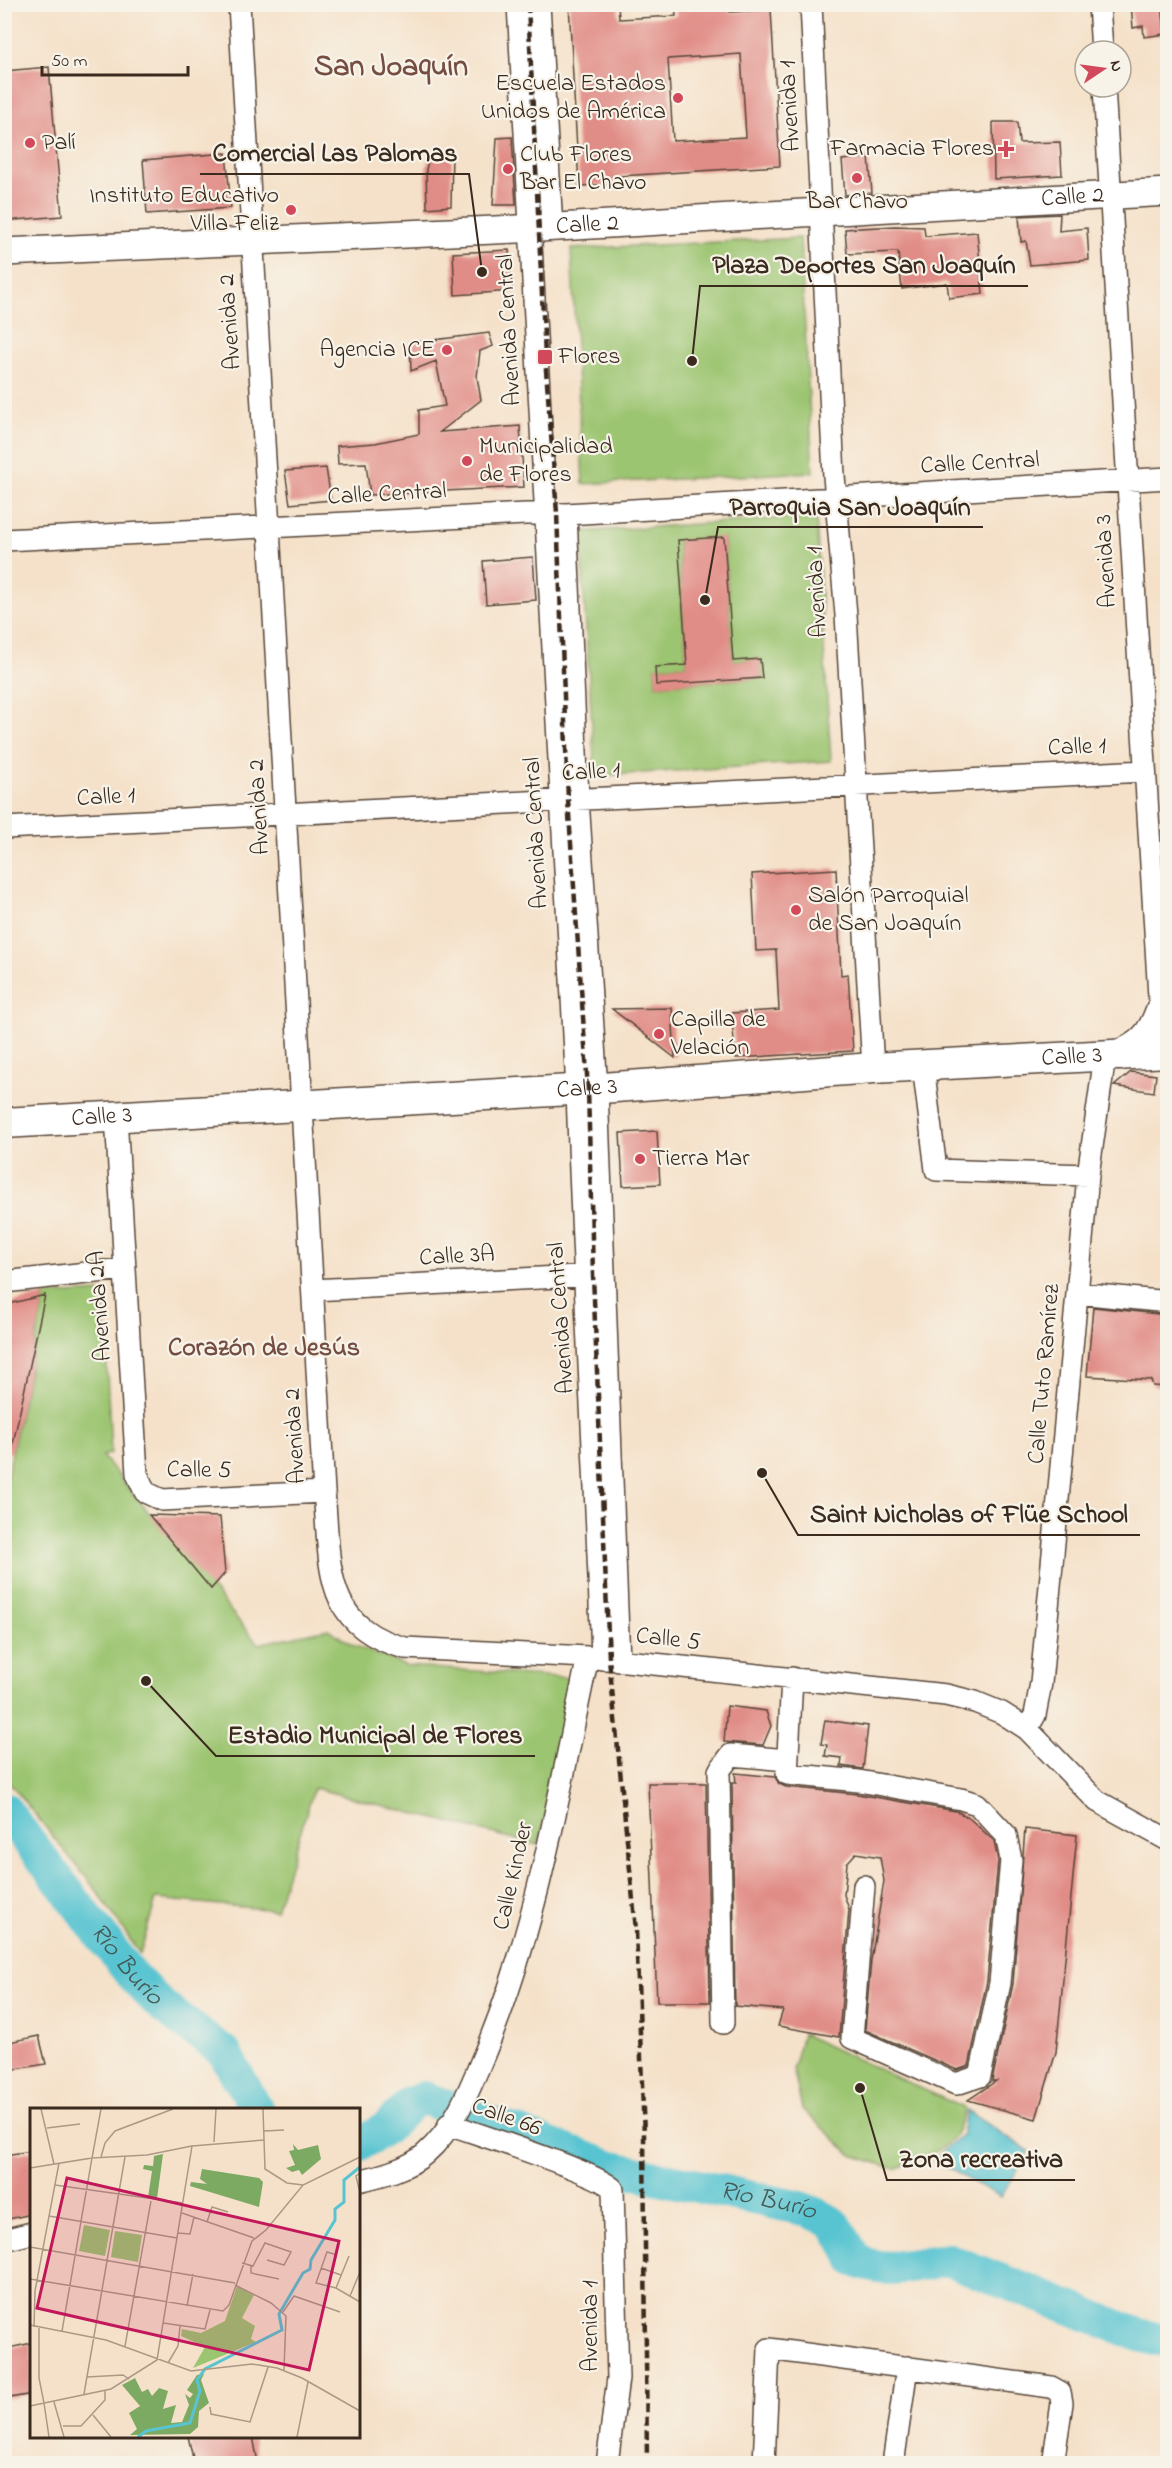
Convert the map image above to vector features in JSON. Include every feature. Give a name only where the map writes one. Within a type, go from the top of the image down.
[{"type":"main road","points":[[1112,1056],[1144,1042],[1164,1022]]},
{"type":"main road","name":"Calle 3","points":[[4,1123],[302,1107],[873,1068],[1167,1052]]},
{"type":"street","name":"Avenida 2","points":[[239,4],[324,1492],[333,1581],[342,1605]]},
{"type":"street","name":"Avenida Central","points":[[518,4],[541,228]]},
{"type":"street","name":"Avenida Central","points":[[539,4],[541,228],[587,1089],[594,1275],[594,1426],[603,1659]]},
{"type":"street","name":"Avenida 1","points":[[811,4],[837,500],[873,1068]]},
{"type":"street","points":[[1099,4],[1101,39]]},
{"type":"street","name":"Avenida 3","points":[[1105,99],[1145,771],[1164,1022]]},
{"type":"street","name":"Calle 2","points":[[4,252],[541,228],[1167,192]]},
{"type":"street","name":"Calle Central","points":[[4,540],[837,500],[858,496],[1167,478]]},
{"type":"street","name":"Calle 1","points":[[4,828],[287,815],[855,783],[1145,771]]},
{"type":"street","name":"Calle Tuto Ramírez","points":[[1027,1730],[1035,1715],[1041,1691],[1088,1175],[1112,1056]]},
{"type":"street","points":[[923,1065],[936,1170],[1088,1175]]},
{"type":"street","name":"Avenida 2A","points":[[116,1116],[137,1474],[145,1492]]},
{"type":"street","points":[[4,1282],[124,1269]]},
{"type":"street","name":"Calle 3A","points":[[313,1290],[594,1275]]},
{"type":"street","points":[[1078,1293],[1167,1302]]},
{"type":"street","name":"Calle 5","points":[[145,1492],[162,1500],[324,1492]]},
{"type":"street","name":"Calle 5","points":[[342,1605],[359,1628],[381,1641],[405,1648],[603,1659],[946,1695],[975,1702],[1002,1713],[1027,1730],[1097,1801],[1167,1840]]},
{"type":"street","name":"Calle Kinder","points":[[449,2124],[465,2099],[507,2001],[603,1659]]},
{"type":"street","points":[[792,1678],[787,1774],[859,1781],[961,1799],[977,1804],[1005,1835],[1011,1860],[1000,1983],[980,2076],[956,2084],[852,2038],[864,1886]]},
{"type":"street","points":[[723,2023],[719,1771],[731,1755],[787,1760]]},
{"type":"street","name":"Calle 66","points":[[360,2180],[406,2166],[425,2154],[449,2124],[584,2173],[609,2183],[613,2189]]},
{"type":"street","name":"Avenida 1","points":[[607,2463],[618,2378],[613,2189]]},
{"type":"street","points":[[4,2240],[30,2234]]},
{"type":"street","points":[[764,2463],[768,2349],[1056,2389],[1060,2392],[1062,2403],[1053,2463]]},
{"type":"street","points":[[893,2463],[907,2367]]},
{"type":"green space","points":[[800,238],[813,472],[583,484],[571,249]]},
{"type":"green space","points":[[816,516],[831,761],[595,776],[580,532]],"holes":[[[724,538],[733,661],[760,659],[762,678],[656,685],[655,667],[687,665],[678,541]]]},
{"type":"green space","points":[[103,1292],[111,1453],[102,1456],[258,1644],[328,1629],[353,1645],[407,1666],[584,1679],[538,1845],[314,1788],[276,1910],[156,1899],[140,1954],[97,1891],[5,1777],[5,1486],[45,1295]]},
{"type":"green space","points":[[802,2034],[964,2108],[961,2123],[955,2134],[940,2149],[895,2169],[852,2155],[802,2109],[793,2068]]},
{"type":"water","points":[[966,2110],[1029,2151],[1001,2197],[933,2160],[962,2134]]},
{"type":"building","name":"Escuela Estados Unidos de América","points":[[569,4],[618,4],[619,19],[676,16],[675,4],[729,4],[730,12],[771,10],[780,166],[620,176],[621,184],[579,186]],"holes":[[[741,54],[746,137],[673,141],[668,59]]]},
{"type":"building","points":[[1131,4],[1162,4],[1165,34],[1144,37],[1143,26],[1133,28]]},
{"type":"building","name":"Palí","points":[[49,67],[62,216],[4,221],[4,71]]},
{"type":"building","points":[[993,122],[1017,122],[1019,143],[1060,142],[1062,175],[994,179]]},
{"type":"building","name":"Club Flores Bar El Chavo","points":[[512,137],[516,205],[493,205],[497,138]]},
{"type":"building","points":[[452,152],[451,206],[427,208],[426,169],[430,154]]},
{"type":"building","points":[[226,153],[231,208],[147,214],[143,160]]},
{"type":"building","name":"Bar Chavo","points":[[869,157],[872,193],[845,195],[842,160]]},
{"type":"building","points":[[1060,214],[1059,231],[1087,228],[1089,260],[1030,265],[1026,241],[1021,242],[1019,216]]},
{"type":"building","points":[[924,227],[925,236],[977,232],[983,294],[949,298],[947,283],[902,289],[898,252],[847,254],[845,229]]},
{"type":"building","points":[[509,250],[512,291],[455,295],[453,253]]},
{"type":"building","points":[[489,333],[493,346],[480,351],[477,377],[481,400],[440,432],[520,426],[524,487],[370,495],[366,463],[338,464],[337,446],[375,443],[419,434],[419,410],[445,406],[436,361],[411,371],[410,343]]},
{"type":"building","points":[[326,468],[331,500],[290,504],[285,471]]},
{"type":"building","points":[[724,537],[733,661],[760,659],[762,678],[656,685],[655,667],[687,665],[678,540]]},
{"type":"building","points":[[533,557],[536,600],[486,604],[483,561]]},
{"type":"building","points":[[836,869],[841,975],[848,974],[853,1051],[736,1058],[731,1013],[779,1010],[776,950],[756,951],[752,874]]},
{"type":"building","name":"Capilla de Velación","points":[[672,1008],[675,1058],[612,1009]]},
{"type":"building","points":[[1131,1072],[1156,1075],[1154,1092],[1114,1086]]},
{"type":"building","name":"Tierra Mar","points":[[657,1131],[660,1184],[623,1186],[620,1133]]},
{"type":"building","points":[[45,1295],[11,1453],[4,1452],[4,1305]]},
{"type":"building","points":[[1093,1307],[1167,1315],[1167,1387],[1153,1386],[1151,1380],[1087,1376]]},
{"type":"building","points":[[149,1515],[220,1517],[225,1573],[211,1589]]},
{"type":"building","points":[[727,1706],[766,1711],[771,1726],[763,1745],[724,1742]]},
{"type":"building","points":[[825,1720],[868,1726],[863,1769],[841,1766],[842,1758],[825,1756],[827,1745],[821,1744]]},
{"type":"building","points":[[735,1773],[775,1777],[779,1784],[786,1787],[857,1794],[956,1811],[969,1818],[994,1841],[998,1861],[987,1981],[969,2066],[957,2070],[865,2030],[871,1961],[884,1881],[880,1857],[856,1853],[847,1863],[844,1895],[849,1909],[839,2037],[778,2026],[783,2010],[735,2006],[732,1783],[736,1783]]},
{"type":"building","points":[[648,1783],[706,1783],[710,2002],[657,2002]]},
{"type":"building","points":[[1025,1829],[1077,1835],[1056,2052],[1036,2119],[968,2100],[996,2081],[992,2081],[1013,1984]]},
{"type":"building","points":[[39,2036],[46,2064],[4,2071],[4,2043]]},
{"type":"building","points":[[30,2151],[30,2214],[4,2220],[4,2155]]},
{"type":"building","points":[[30,2343],[30,2394],[4,2399],[4,2349]]},
{"type":"building","points":[[188,2438],[253,2438],[258,2463],[194,2463]]},
{"type":"waterway","name":"Río Burío","points":[[4,1809],[133,1977],[164,2008],[224,2052],[256,2108]]},
{"type":"waterway","name":"Río Burío","points":[[360,2144],[387,2127],[411,2103],[424,2098],[612,2168],[800,2208],[830,2221],[840,2232],[855,2260],[868,2265],[891,2268],[949,2260],[1139,2335],[1168,2342]]},
{"type":"railway","points":[[528,4],[545,357],[557,513],[568,800],[588,1089],[593,1275],[609,1659],[636,1930],[644,2135],[647,2464]]},
{"type":"place","name":"Escuela Estados Unidos de América","points":[[678,98]]},
{"type":"place","name":"Palí","points":[[30,143]]},
{"type":"place","name":"Farmacia Flores","points":[[1006,149]]},
{"type":"place","name":"Club Flores Bar El Chavo","points":[[508,169]]},
{"type":"place","name":"Bar Chavo","points":[[857,178]]},
{"type":"place","name":"Instituto Educativo Villa Feliz","points":[[291,210]]},
{"type":"place","name":"Comercial Las Palomas","points":[[482,272]]},
{"type":"place","name":"Agencia ICE","points":[[447,350]]},
{"type":"place","name":"Flores","points":[[545,357]]},
{"type":"place","name":"Plaza Deportes San Joaquín","points":[[692,361]]},
{"type":"place","name":"Municipalidad de Flores","points":[[467,461]]},
{"type":"place","name":"Parroquia San Joaquín","points":[[705,600]]},
{"type":"place","name":"Salón Parroquial de San Joaquín","points":[[796,910]]},
{"type":"place","name":"Capilla de Velación","points":[[659,1034]]},
{"type":"place","name":"Tierra Mar","points":[[640,1159]]},
{"type":"place","name":"Saint Nicholas of Flüe School","points":[[762,1473]]},
{"type":"place","name":"Estadio Municipal de Flores","points":[[146,1681]]},
{"type":"place","name":"Zona recreativa","points":[[860,2088]]},
{"type":"district","name":"San Joaquín","points":[[391,68]]},
{"type":"district","name":"Corazón de Jesús","points":[[264,1349]]}]
